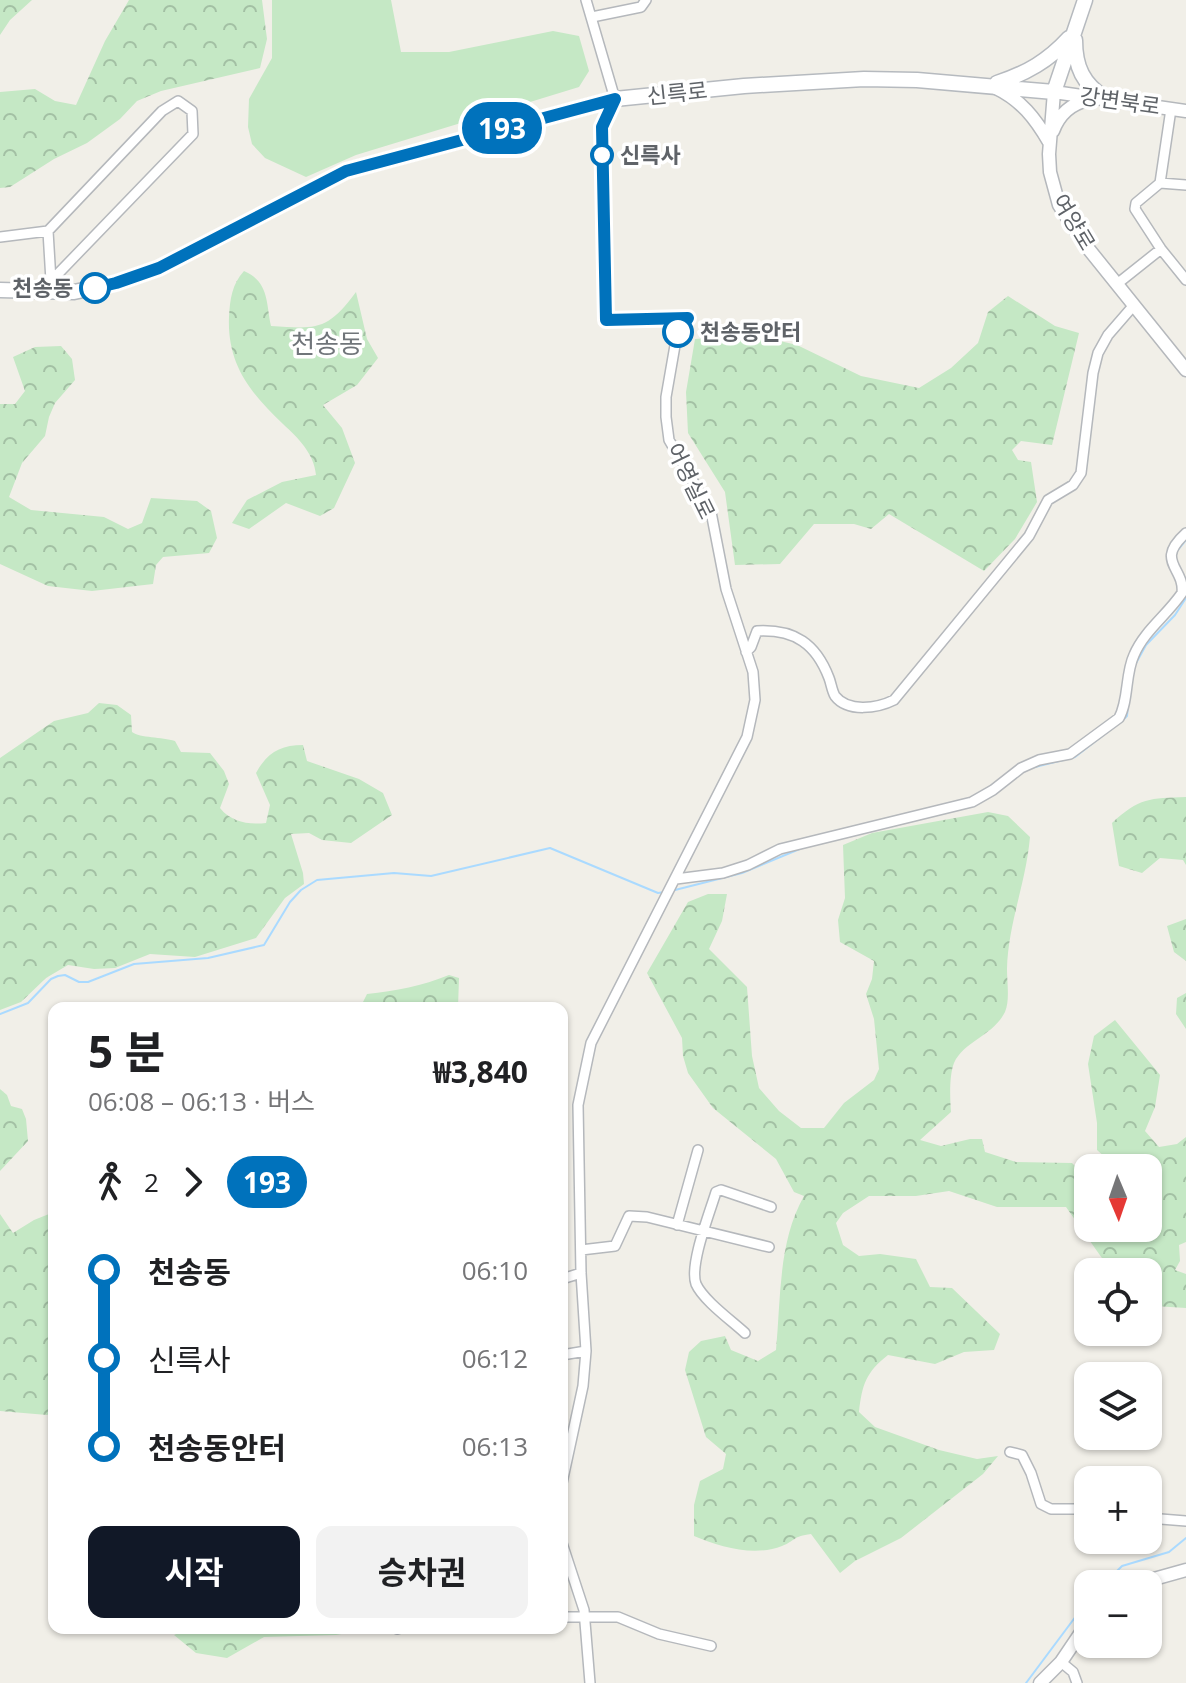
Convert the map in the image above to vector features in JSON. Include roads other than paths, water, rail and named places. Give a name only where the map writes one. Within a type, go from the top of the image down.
[{"type":"main road","name":"여양로","points":[[1054,92],[1085,0]]},
{"type":"main road","points":[[990,85],[1026,73],[1039,65],[1075,32]]},
{"type":"main road","points":[[1075,32],[1078,69],[1088,86],[1106,99]]},
{"type":"main road","name":"신륵로","points":[[0,290],[52,287],[74,292],[116,283],[159,268],[346,171],[615,99],[744,86],[864,79],[990,85],[1054,92]]},
{"type":"street","points":[[586,0],[615,99]]},
{"type":"street","points":[[592,17],[641,7],[646,0]]},
{"type":"street","points":[[990,85],[1019,102],[1049,142]]},
{"type":"street","name":"강변북로","points":[[1054,92],[1186,111]]},
{"type":"street","name":"여양로","points":[[1054,92],[1049,142],[1050,172],[1059,205],[1074,230],[1186,370]]},
{"type":"street","name":"어영실로","points":[[581,1250],[578,1105],[591,1043],[747,737],[755,700],[753,672],[726,589],[711,512],[669,440],[666,397],[677,334],[688,318],[606,320],[602,127],[615,99]]},
{"type":"street","points":[[1049,142],[1056,123],[1068,109],[1086,101],[1106,99]]},
{"type":"street","points":[[0,237],[48,231],[162,111],[178,101],[192,111],[193,134],[52,287]]},
{"type":"street","points":[[1171,109],[1160,183],[1136,203],[1135,209],[1136,215],[1186,280]]},
{"type":"street","points":[[1160,183],[1186,185]]},
{"type":"street","points":[[48,231],[52,287]]},
{"type":"street","points":[[1117,284],[1161,249]]},
{"type":"street","points":[[746,652],[757,631],[786,634],[803,640],[817,652],[836,697],[849,705],[867,707],[894,700],[1029,536],[1048,500],[1073,485],[1081,473],[1098,353],[1115,326],[1134,305]]},
{"type":"street","points":[[675,881],[723,873],[780,849],[972,802],[1021,768],[1039,760],[1070,754],[1119,718],[1123,711],[1128,671],[1135,652],[1182,593],[1183,585],[1171,562],[1172,551],[1186,533]]},
{"type":"street","points":[[677,1225],[698,1150]]},
{"type":"street","points":[[745,1333],[703,1294],[696,1283],[695,1273],[716,1192],[721,1190],[771,1207]]},
{"type":"street","points":[[568,1455],[583,1386],[586,1351],[581,1250],[615,1246],[629,1216],[769,1247]]},
{"type":"street","points":[[568,1277],[581,1273]]},
{"type":"street","points":[[568,1354],[586,1351]]},
{"type":"street","points":[[568,1432],[573,1432]]},
{"type":"street","points":[[1010,1452],[1022,1455],[1041,1504],[1051,1509],[1074,1509]]},
{"type":"street","points":[[1162,1519],[1186,1521]]},
{"type":"street","points":[[568,1559],[584,1617],[590,1683]]},
{"type":"street","points":[[1162,1577],[1186,1570]]},
{"type":"street","points":[[568,1617],[618,1617],[659,1634],[711,1646]]},
{"type":"street","points":[[1040,1683],[1061,1662],[1074,1643]]},
{"type":"street","points":[[1061,1662],[1073,1672],[1077,1683]]},
{"type":"waterway","points":[[1178,550],[1186,540]]},
{"type":"waterway","points":[[1181,571],[1186,580]]},
{"type":"waterway","points":[[1135,665],[1146,645],[1175,615],[1186,598]]},
{"type":"waterway","points":[[1124,719],[1128,706]]},
{"type":"waterway","points":[[1031,768],[1075,757],[1119,723]]},
{"type":"waterway","points":[[0,1014],[28,1003],[51,979],[58,976],[88,982],[134,964],[208,958],[264,945],[290,902],[317,880],[394,873],[431,876],[550,848],[658,893],[665,892]]},
{"type":"waterway","points":[[675,890],[742,873],[802,848]]},
{"type":"waterway","points":[[1118,1570],[1122,1566],[1169,1552],[1186,1538]]},
{"type":"waterway","points":[[1026,1683],[1074,1619]]},
{"type":"place","name":"신륵사","points":[[602,155]]},
{"type":"place","name":"천송동","points":[[95,288]]},
{"type":"place","name":"천송동안터","points":[[678,332]]},
{"type":"district","name":"천송동","points":[[327,344]]}]
